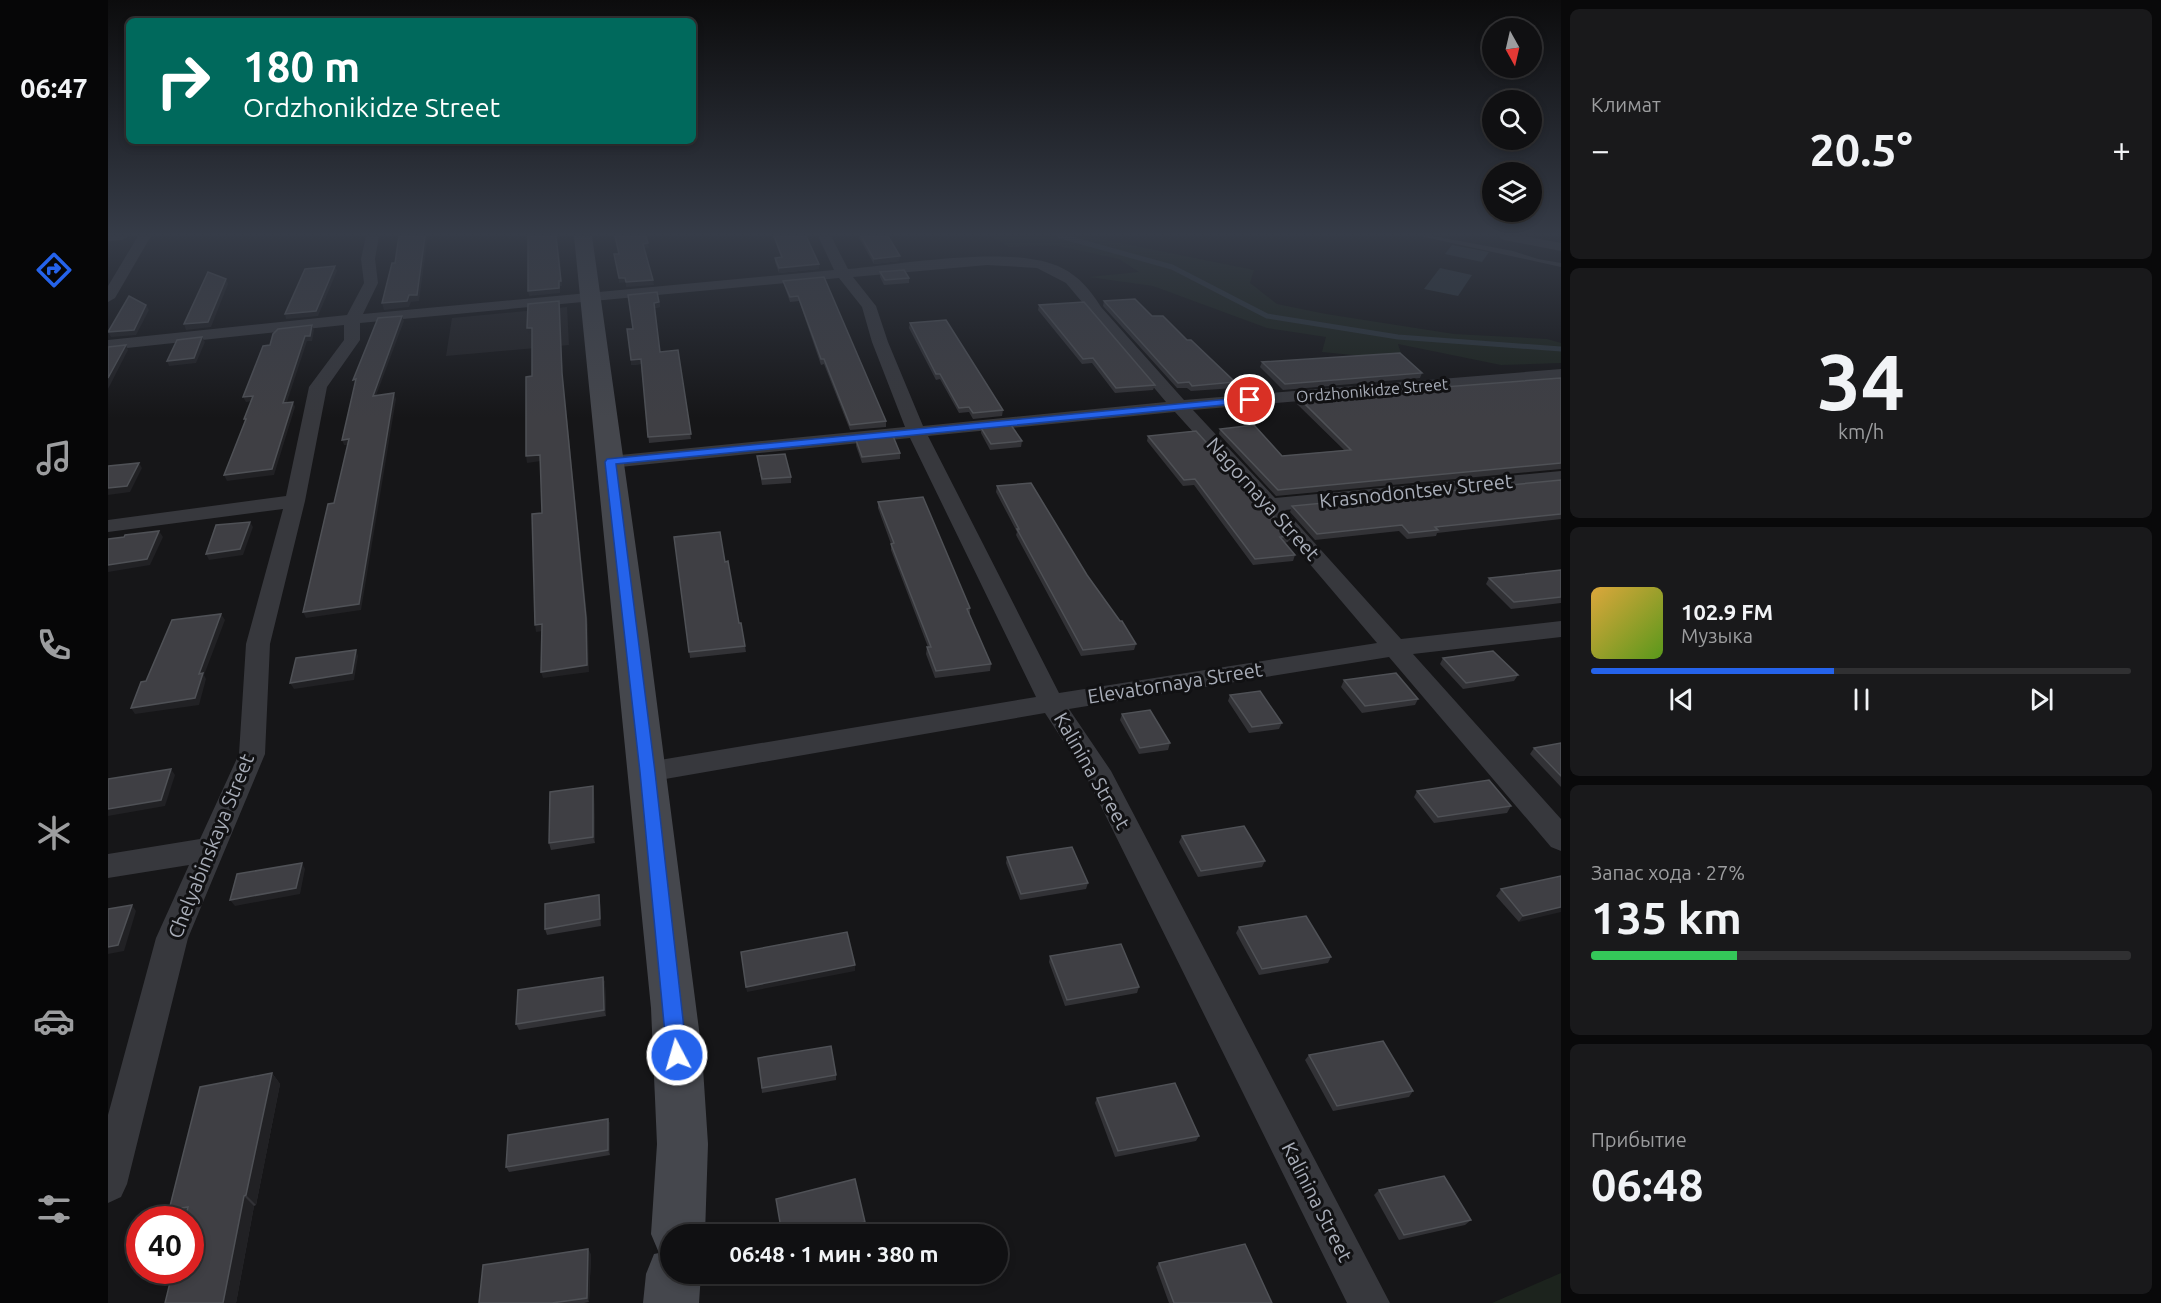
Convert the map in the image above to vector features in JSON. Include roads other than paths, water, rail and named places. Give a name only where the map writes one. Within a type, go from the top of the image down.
[{"type":"street","name":"Chelyabinskaya Street","points":[[108,1184],[172,938],[208,850],[252,754],[258,644],[295,501],[318,387],[352,340],[352,321],[363,297]]},
{"type":"street","name":"Nagornaya Street","points":[[108,345],[450,309],[591,297]]},
{"type":"street","points":[[591,297],[648,772],[680,1078],[683,1196],[679,1224]]},
{"type":"street","name":"Kalinina Street","points":[[862,297],[869,306],[880,342],[916,431],[1052,703],[1097,771],[1369,1303]]},
{"type":"street","name":"Nagornaya Street","points":[[1089,297],[1096,310],[1179,406],[1270,505],[1561,839]]},
{"type":"street","name":"Ordzhonikidze Street","points":[[610,462],[1179,406],[1561,374]]},
{"type":"street","name":"Krasnodontsev Street","points":[[1270,505],[1561,477]]},
{"type":"street","points":[[108,526],[295,501]]},
{"type":"street","name":"Elevatornaya Street","points":[[648,772],[1052,703],[1394,648],[1561,629]]},
{"type":"street","points":[[108,866],[208,850]]},
{"type":"street","points":[[671,1303],[673,1284]]},
{"type":"waterway","points":[[1230,297],[1267,316],[1398,337],[1561,349]]}]
